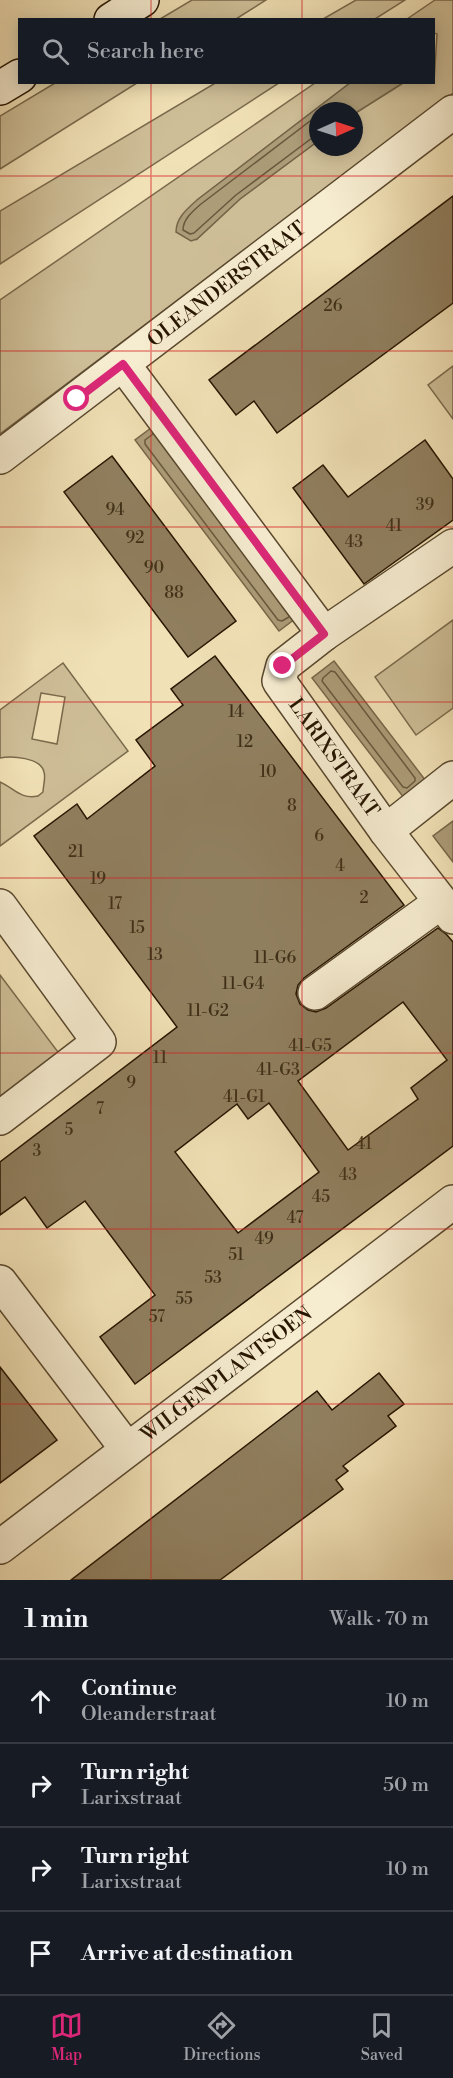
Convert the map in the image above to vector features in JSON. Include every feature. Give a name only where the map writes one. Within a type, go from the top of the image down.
[{"type":"street","points":[[114,18],[142,0]]},
{"type":"street","points":[[0,88],[18,77]]},
{"type":"street","name":"OLEANDERSTRAAT","points":[[0,457],[453,112]]},
{"type":"street","points":[[123,364],[324,634]]},
{"type":"street","name":"LARIXSTRAAT","points":[[447,909],[386,831],[279,681],[283,666],[324,634],[453,546]]},
{"type":"street","name":"LARIXSTRAAT","points":[[386,831],[453,778]]},
{"type":"street","points":[[0,906],[99,1042],[0,1118]]},
{"type":"street","points":[[315,993],[447,909]]},
{"type":"street","name":"WILGENPLANTSOEN","points":[[0,1546],[453,1202]]},
{"type":"street","points":[[0,1282],[128,1449]]},
{"type":"shaded area","points":[[192,0],[266,0],[238,18],[162,18]]},
{"type":"shaded area","points":[[356,0],[405,0],[377,18],[325,18]]},
{"type":"shaded area","points":[[435,0],[453,0],[453,93],[0,434],[0,300],[314,84],[349,84],[325,102],[309,102],[309,114],[197,200],[197,239],[240,199],[309,148],[309,156],[363,156],[363,108],[401,84],[435,84],[437,34],[435,33],[435,18],[408,18]]},
{"type":"shaded area","points":[[53,84],[135,84],[0,169],[0,116]]},
{"type":"shaded area","points":[[214,84],[277,84],[0,264],[0,211]]},
{"type":"shaded area","points":[[453,366],[453,419],[428,385]]},
{"type":"shaded area","points":[[453,620],[453,708],[416,735],[375,677]]},
{"type":"shaded area","points":[[63,663],[128,751],[0,846],[0,782],[22,795],[32,797],[43,792],[45,777],[42,767],[32,760],[0,758],[0,710]],"holes":[[[41,693],[65,697],[57,744],[32,739]]]},
{"type":"shaded area","points":[[0,975],[61,1056],[0,1102]]},
{"type":"water","points":[[349,84],[401,84],[363,108],[363,102],[325,102]]},
{"type":"water","points":[[309,114],[309,148],[240,199],[197,239],[191,241],[176,232],[180,218],[186,210]]},
{"type":"water","points":[[155,425],[300,615],[279,631],[135,440]]},
{"type":"water","points":[[334,661],[426,781],[404,798],[312,678]]},
{"type":"water","points":[[453,821],[453,862],[433,836]]},
{"type":"building","points":[[453,196],[453,303],[277,433],[254,401],[236,415],[209,380]]},
{"type":"building","points":[[425,440],[453,479],[453,520],[364,584],[293,488],[323,465],[348,497]]},
{"type":"building","points":[[112,456],[236,621],[188,657],[64,492]]},
{"type":"building","points":[[215,656],[404,905],[304,978],[298,985],[296,994],[300,1004],[316,1012],[326,1008],[438,928],[453,942],[453,1146],[135,1384],[100,1337],[155,1295],[85,1201],[47,1228],[25,1197],[0,1215],[0,1162],[177,1027],[34,836],[77,804],[87,819],[155,766],[136,740],[183,705],[171,689]],"holes":[[[403,1002],[447,1060],[411,1088],[418,1099],[348,1150],[298,1081]],[[269,1103],[319,1172],[238,1233],[175,1152],[237,1104],[248,1119]]]},
{"type":"building","points":[[0,1367],[57,1440],[0,1483]]},
{"type":"building","points":[[379,1373],[404,1404],[388,1416],[396,1426],[343,1466],[348,1471],[336,1480],[343,1489],[220,1580],[71,1580],[317,1391],[332,1410]]},
{"type":"route","points":[[77,399],[123,364],[324,634],[283,666]]}]
